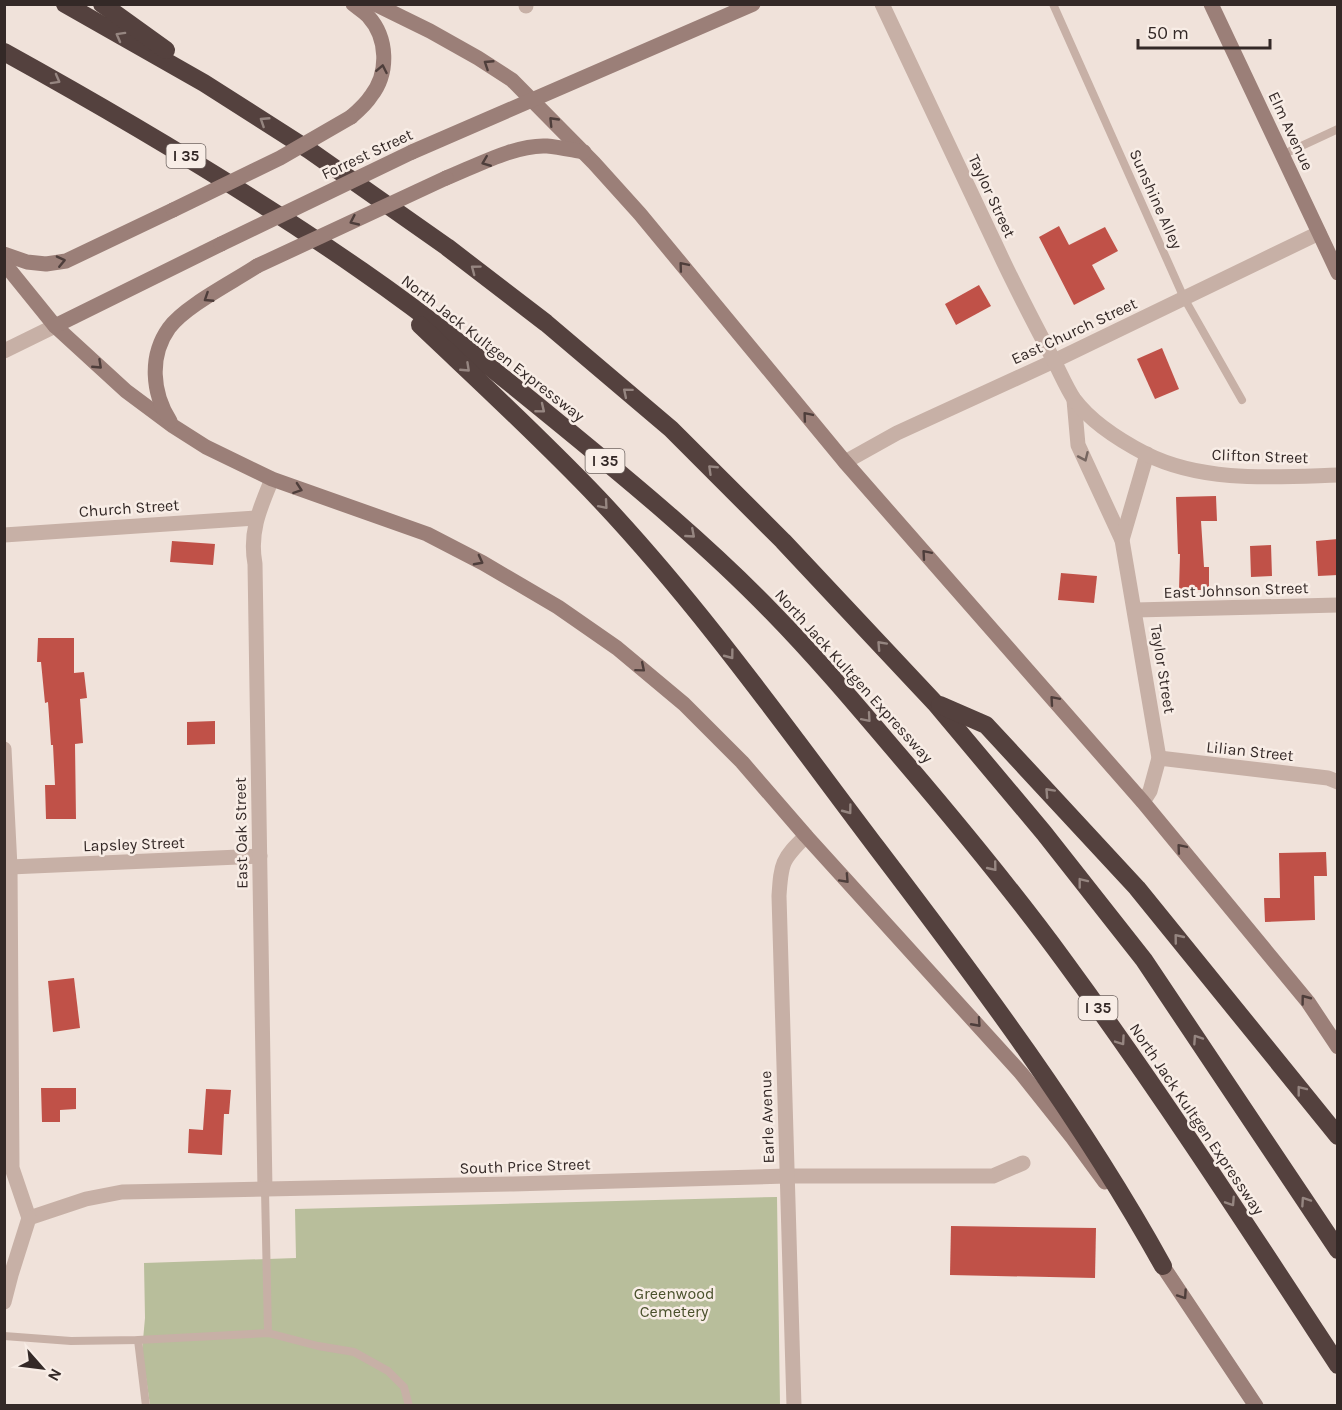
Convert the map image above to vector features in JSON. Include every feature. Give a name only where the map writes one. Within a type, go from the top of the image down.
[{"type":"highway","points":[[65,4],[204,83],[309,150],[447,247],[546,323],[671,429],[761,518],[935,703],[1044,833],[1144,960],[1338,1250]]},
{"type":"highway","points":[[102,4],[243,108]]},
{"type":"highway","name":"North Jack Kultgen Expressway","points":[[4,52],[90,99],[182,154],[362,271],[465,347],[605,461],[698,541],[771,610],[830,673],[958,824],[1065,962],[1164,1101],[1338,1365]]},
{"type":"highway","points":[[362,271],[510,409],[590,490],[692,606],[904,884],[1049,1082],[1107,1168],[1163,1266]]},
{"type":"highway","points":[[935,703],[987,724],[1137,888],[1338,1136]]},
{"type":"main road","points":[[4,254],[27,262],[46,264],[66,261],[280,158],[351,117],[372,96],[381,78],[384,59],[380,36],[368,16],[353,4]]},
{"type":"main road","points":[[375,4],[430,31],[512,80],[584,152],[640,214],[845,462],[1143,802],[1308,1002],[1338,1047]]},
{"type":"main road","name":"Forrest Street","points":[[55,326],[411,152],[753,4]]},
{"type":"main road","name":"Elm Avenue","points":[[1211,4],[1338,273]]},
{"type":"main road","points":[[173,426],[162,408],[154,379],[156,359],[160,344],[170,327],[192,308],[257,266],[446,178],[505,154],[525,148],[546,146],[584,152]]},
{"type":"main road","points":[[4,262],[55,326],[126,391],[173,426],[206,447],[272,479],[426,534],[483,563],[558,607],[617,648],[684,704],[742,762],[1021,1073],[1072,1137],[1163,1266],[1256,1406]]},
{"type":"street","name":"Taylor Street","points":[[882,4],[1024,306],[1074,400],[1119,439],[1148,454],[1122,540]]},
{"type":"street","name":"East Church Street","points":[[845,462],[897,433],[1054,361],[1319,233]]},
{"type":"street","name":"Forrest Street","points":[[4,351],[55,326]]},
{"type":"street","name":"Taylor Street","points":[[1074,400],[1078,445],[1122,540],[1135,610],[1159,758],[1150,791],[1143,802]]},
{"type":"street","name":"Clifton Street","points":[[1148,454],[1173,465],[1201,472],[1283,477],[1338,475]]},
{"type":"street","name":"East Oak Street","points":[[265,1190],[253,551],[256,518],[272,479]]},
{"type":"street","name":"Church Street","points":[[4,535],[256,518]]},
{"type":"street","name":"East Johnson Street","points":[[1135,610],[1338,605]]},
{"type":"street","points":[[4,749],[10,867],[12,1168],[29,1218],[4,1302]]},
{"type":"street","name":"Lilian Street","points":[[1159,758],[1328,778],[1338,782]]},
{"type":"street","name":"Earle Avenue","points":[[794,1406],[779,896],[781,869],[786,855],[806,836]]},
{"type":"street","name":"Lapsley Street","points":[[10,867],[260,856]]},
{"type":"street","name":"South Price Street","points":[[29,1218],[86,1199],[122,1192],[787,1176],[993,1176],[1023,1163]]},
{"type":"lane","name":"Sunshine Alley","points":[[1053,4],[1184,298],[1242,400]]},
{"type":"lane","points":[[1282,155],[1338,129]]},
{"type":"lane","points":[[265,1190],[268,1333]]},
{"type":"lane","points":[[4,1336],[71,1341],[268,1333],[318,1346],[354,1352],[388,1371],[404,1387],[409,1406]]},
{"type":"lane","points":[[138,1340],[146,1406]]},
{"type":"green space","name":"Greenwood Cemetery","points":[[777,1197],[780,1405],[150,1405],[142,1351],[145,1318],[144,1263],[296,1258],[295,1209]]},
{"type":"building","points":[[1059,226],[1069,245],[1105,227],[1118,251],[1092,265],[1105,289],[1074,305],[1039,237]]},
{"type":"building","points":[[979,285],[991,306],[956,325],[945,304]]},
{"type":"building","points":[[1162,348],[1179,389],[1155,399],[1137,359]]},
{"type":"building","points":[[1216,496],[1217,521],[1201,521],[1204,567],[1209,567],[1209,590],[1179,590],[1180,554],[1178,554],[1176,497]]},
{"type":"building","points":[[1338,539],[1338,575],[1318,576],[1316,541]]},
{"type":"building","points":[[172,541],[215,544],[213,565],[170,562]]},
{"type":"building","points":[[1271,545],[1272,576],[1251,577],[1250,546]]},
{"type":"building","points":[[1061,573],[1097,576],[1094,603],[1058,600]]},
{"type":"building","points":[[38,638],[74,638],[74,673],[84,672],[87,698],[80,699],[83,743],[75,744],[76,819],[46,819],[45,785],[55,785],[48,702],[45,703],[41,662],[37,662]]},
{"type":"building","points":[[215,721],[215,744],[187,745],[187,722]]},
{"type":"building","points":[[1326,852],[1327,876],[1314,876],[1315,920],[1265,922],[1264,898],[1280,898],[1279,853]]},
{"type":"building","points":[[74,978],[80,1028],[53,1032],[48,981]]},
{"type":"building","points":[[41,1088],[76,1088],[76,1109],[60,1110],[60,1122],[42,1122]]},
{"type":"building","points":[[206,1089],[231,1090],[229,1114],[224,1114],[222,1155],[188,1153],[189,1129],[203,1130]]},
{"type":"building","points":[[951,1226],[1096,1228],[1095,1278],[950,1275]]}]
